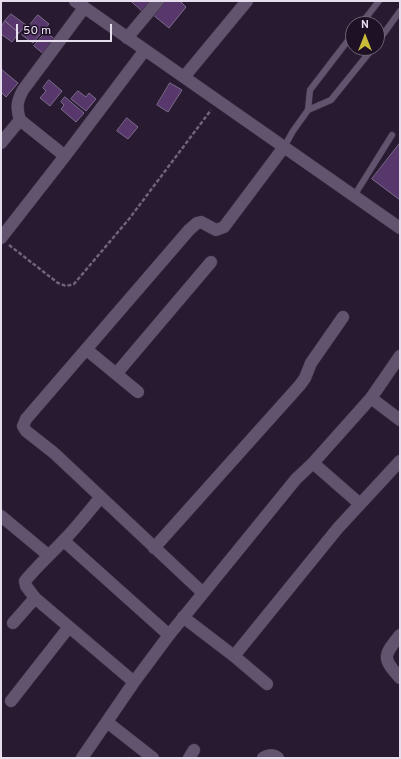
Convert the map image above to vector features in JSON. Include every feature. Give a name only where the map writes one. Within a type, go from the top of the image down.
[{"type":"street","points":[[127,38],[158,1]]},
{"type":"street","points":[[184,77],[247,1]]},
{"type":"street","points":[[65,156],[20,120],[17,112],[17,103],[23,90],[80,4],[400,228]]},
{"type":"street","points":[[4,241],[65,156],[145,50]]},
{"type":"street","points":[[1,143],[20,120]]},
{"type":"street","points":[[203,593],[54,453],[26,431],[24,426],[26,419],[192,227],[201,222],[216,230],[224,227],[284,147]]},
{"type":"street","points":[[116,374],[211,262]]},
{"type":"street","points":[[154,548],[300,385],[305,378],[311,363],[343,317]]},
{"type":"street","points":[[87,350],[138,392]]},
{"type":"street","points":[[82,758],[134,682],[183,617],[296,479],[313,463],[371,398],[400,356]]},
{"type":"street","points":[[371,398],[400,420]]},
{"type":"street","points":[[234,656],[338,528],[400,461]]},
{"type":"street","points":[[313,463],[360,504]]},
{"type":"street","points":[[101,497],[64,540],[48,555],[25,581],[26,586],[35,598],[134,682]]},
{"type":"street","points":[[1,516],[48,555]]},
{"type":"street","points":[[64,540],[169,635]]},
{"type":"street","points":[[13,623],[35,598]]},
{"type":"street","points":[[183,617],[234,656],[267,684]]},
{"type":"street","points":[[10,701],[69,627]]},
{"type":"street","points":[[400,635],[388,651],[386,658],[390,668],[400,678]]},
{"type":"street","points":[[107,722],[153,758]]},
{"type":"street","points":[[263,758],[268,755],[278,758]]},
{"type":"lane","points":[[367,16],[379,1]]},
{"type":"lane","points":[[385,32],[400,11]]},
{"type":"lane","points":[[284,147],[308,110],[310,90],[345,44]]},
{"type":"lane","points":[[308,110],[331,100],[367,56]]},
{"type":"lane","points":[[354,196],[392,135]]},
{"type":"path","points":[[4,241],[58,283],[66,286],[74,284],[129,218],[218,101]]},
{"type":"building","points":[[131,1],[155,1],[145,13]]},
{"type":"building","points":[[163,1],[180,1],[186,7],[169,28],[152,14]]},
{"type":"building","points":[[11,14],[26,25],[19,33],[5,21]]},
{"type":"building","points":[[38,15],[49,24],[33,43],[22,35]]},
{"type":"building","points":[[5,21],[19,33],[12,42],[1,34],[1,27]]},
{"type":"building","points":[[46,32],[57,41],[45,55],[34,46]]},
{"type":"building","points":[[1,69],[18,83],[6,97],[1,92]]},
{"type":"building","points":[[49,80],[62,91],[50,106],[40,98],[46,91],[43,88]]},
{"type":"building","points":[[170,83],[182,90],[168,112],[157,105]]},
{"type":"building","points":[[78,91],[86,97],[89,93],[96,99],[86,111],[71,99]]},
{"type":"building","points":[[65,97],[84,113],[76,122],[61,109],[64,105],[61,102]]},
{"type":"building","points":[[127,118],[138,127],[128,139],[117,131]]},
{"type":"building","points":[[400,143],[400,200],[372,179]]}]
